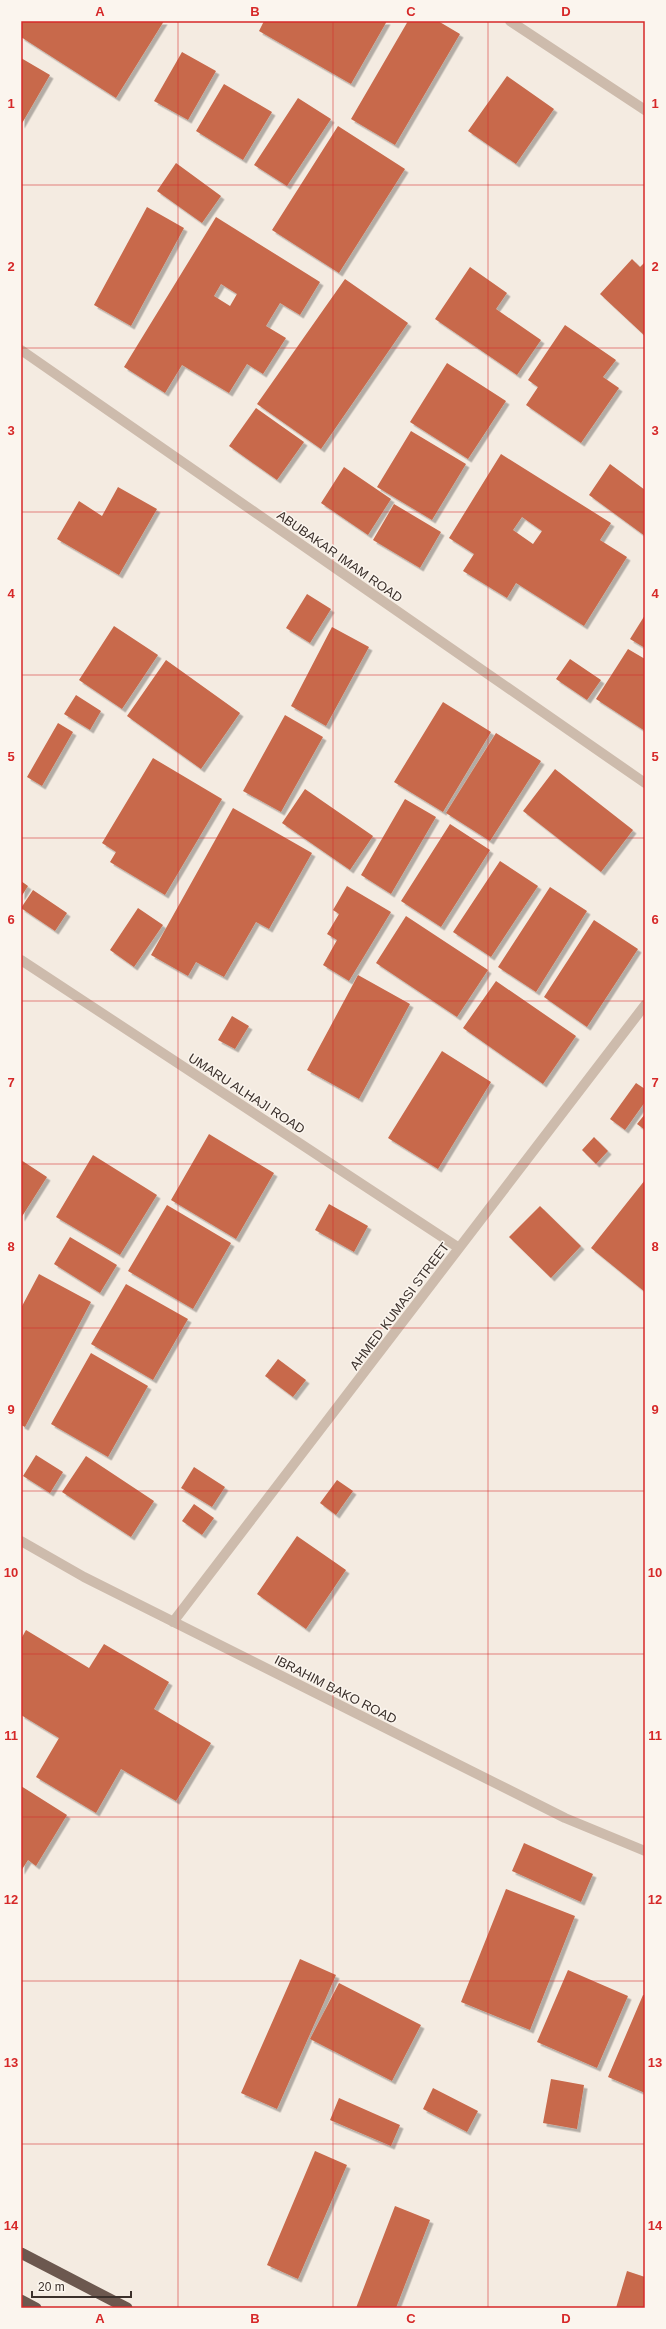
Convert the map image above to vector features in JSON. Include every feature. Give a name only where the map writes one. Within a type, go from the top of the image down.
[{"type":"highway","points":[[21,2253],[127,2308]]},
{"type":"highway","points":[[21,2300],[36,2308]]},
{"type":"street","points":[[510,21],[645,110]]},
{"type":"street","name":"ABUBAKAR IMAM ROAD","points":[[21,350],[645,783]]},
{"type":"street","name":"UMARU ALHAJI ROAD","points":[[21,960],[459,1248]]},
{"type":"street","name":"AHMED KUMASI STREET","points":[[173,1622],[645,1005]]},
{"type":"street","name":"IBRAHIM BAKO ROAD","points":[[21,1541],[84,1577],[565,1818],[645,1851]]},
{"type":"building","points":[[21,21],[164,21],[116,98],[21,37]]},
{"type":"building","points":[[264,21],[387,21],[351,84],[259,31]]},
{"type":"building","points":[[408,21],[438,21],[460,34],[395,145],[351,119]]},
{"type":"building","points":[[182,52],[216,71],[188,120],[154,101]]},
{"type":"building","points":[[21,58],[50,75],[21,125]]},
{"type":"building","points":[[507,76],[554,109],[516,164],[468,131]]},
{"type":"building","points":[[224,84],[272,112],[243,160],[196,131]]},
{"type":"building","points":[[298,98],[331,119],[287,186],[254,165]]},
{"type":"building","points":[[338,126],[405,169],[339,273],[272,230]]},
{"type":"building","points":[[176,163],[221,196],[202,223],[157,191]]},
{"type":"building","points":[[147,207],[184,228],[131,326],[94,305]]},
{"type":"building","points":[[216,217],[320,282],[300,315],[280,303],[266,326],[286,338],[263,374],[247,364],[229,393],[182,365],[165,393],[124,367]],"holes":[[[221,284],[237,294],[230,306],[214,296]]]},
{"type":"building","points":[[632,259],[640,267],[645,262],[645,336],[600,294]]},
{"type":"building","points":[[470,267],[507,293],[496,309],[541,340],[517,375],[435,319]]},
{"type":"building","points":[[345,279],[408,323],[321,449],[257,404]]},
{"type":"building","points":[[565,325],[616,360],[603,377],[619,388],[581,443],[526,405],[538,387],[528,380]]},
{"type":"building","points":[[447,363],[506,401],[468,459],[410,422]]},
{"type":"building","points":[[256,408],[304,442],[277,480],[229,446]]},
{"type":"building","points":[[411,431],[466,464],[432,520],[377,487]]},
{"type":"building","points":[[501,454],[611,523],[600,540],[627,557],[584,626],[516,583],[507,598],[463,571],[474,554],[449,538]],"holes":[[[522,517],[542,531],[533,544],[513,530]]]},
{"type":"building","points":[[610,464],[645,490],[645,536],[589,495]]},
{"type":"building","points":[[344,467],[391,499],[368,535],[321,503]]},
{"type":"building","points":[[118,487],[157,509],[119,575],[57,539],[79,501],[102,516]]},
{"type":"building","points":[[394,504],[441,532],[420,568],[373,540]]},
{"type":"building","points":[[307,594],[331,609],[310,643],[286,628]]},
{"type":"building","points":[[645,615],[645,648],[630,639]]},
{"type":"building","points":[[114,626],[158,655],[122,709],[79,680]]},
{"type":"building","points":[[332,627],[369,647],[326,726],[291,706]]},
{"type":"building","points":[[628,649],[645,659],[645,731],[596,699]]},
{"type":"building","points":[[570,659],[601,680],[587,700],[556,679]]},
{"type":"building","points":[[166,660],[240,713],[201,769],[127,716]]},
{"type":"building","points":[[76,695],[101,711],[90,730],[64,714]]},
{"type":"building","points":[[443,702],[491,732],[443,812],[394,782]]},
{"type":"building","points":[[285,715],[323,737],[281,812],[243,791]]},
{"type":"building","points":[[58,723],[73,732],[42,786],[27,777]]},
{"type":"building","points":[[496,733],[541,761],[490,841],[446,813]]},
{"type":"building","points":[[153,758],[222,799],[165,895],[110,862],[116,852],[102,843]]},
{"type":"building","points":[[555,769],[633,830],[601,872],[523,811]]},
{"type":"building","points":[[305,789],[373,836],[350,870],[282,823]]},
{"type":"building","points":[[405,799],[436,817],[391,894],[361,875]]},
{"type":"building","points":[[233,808],[312,853],[269,929],[256,922],[224,977],[196,962],[188,976],[151,955]]},
{"type":"building","points":[[450,824],[490,850],[441,927],[401,901]]},
{"type":"building","points":[[500,861],[538,886],[491,957],[453,932]]},
{"type":"building","points":[[21,881],[28,886],[21,897]]},
{"type":"building","points":[[347,886],[391,912],[349,981],[323,965],[337,940],[327,934],[339,914],[333,910]]},
{"type":"building","points":[[550,887],[587,911],[536,992],[498,967]]},
{"type":"building","points":[[33,890],[67,913],[55,931],[21,908]]},
{"type":"building","points":[[138,908],[163,925],[134,967],[110,950]]},
{"type":"building","points":[[406,916],[488,970],[457,1017],[376,963]]},
{"type":"building","points":[[594,920],[638,949],[587,1027],[544,997]]},
{"type":"building","points":[[358,975],[410,1004],[359,1099],[307,1070]]},
{"type":"building","points":[[496,981],[576,1036],[543,1084],[463,1028]]},
{"type":"building","points":[[232,1016],[249,1026],[235,1049],[218,1040]]},
{"type":"building","points":[[442,1051],[491,1082],[438,1169],[388,1138]]},
{"type":"building","points":[[636,1083],[645,1089],[645,1102],[625,1130],[610,1119]]},
{"type":"building","points":[[645,1114],[645,1130],[637,1124]]},
{"type":"building","points":[[209,1134],[274,1173],[236,1239],[171,1200]]},
{"type":"building","points":[[594,1137],[608,1151],[596,1164],[582,1150]]},
{"type":"building","points":[[93,1155],[157,1195],[120,1255],[56,1217]]},
{"type":"building","points":[[21,1160],[47,1177],[21,1218]]},
{"type":"building","points":[[645,1180],[645,1292],[591,1248]]},
{"type":"building","points":[[329,1204],[368,1226],[354,1252],[315,1230]]},
{"type":"building","points":[[167,1205],[231,1243],[193,1309],[128,1271]]},
{"type":"building","points":[[540,1206],[581,1246],[551,1278],[509,1237]]},
{"type":"building","points":[[70,1237],[117,1265],[100,1293],[54,1264]]},
{"type":"building","points":[[39,1274],[91,1302],[25,1427],[21,1425],[21,1308]]},
{"type":"building","points":[[126,1284],[188,1319],[153,1380],[91,1344]]},
{"type":"building","points":[[91,1353],[148,1386],[108,1457],[51,1424]]},
{"type":"building","points":[[278,1359],[306,1380],[293,1397],[265,1376]]},
{"type":"building","points":[[36,1455],[63,1472],[50,1493],[23,1476]]},
{"type":"building","points":[[86,1456],[154,1501],[131,1537],[62,1492]]},
{"type":"building","points":[[194,1467],[225,1487],[212,1507],[181,1488]]},
{"type":"building","points":[[337,1480],[353,1491],[336,1515],[320,1503]]},
{"type":"building","points":[[194,1504],[214,1518],[202,1535],[182,1521]]},
{"type":"building","points":[[297,1536],[346,1570],[306,1629],[257,1594]]},
{"type":"building","points":[[26,1630],[89,1668],[104,1644],[169,1682],[154,1709],[211,1743],[176,1801],[121,1769],[96,1813],[36,1777],[59,1738],[21,1715],[21,1639]]},
{"type":"building","points":[[21,1786],[67,1815],[36,1866],[28,1860],[21,1871]]},
{"type":"building","points":[[524,1843],[593,1874],[581,1902],[512,1871]]},
{"type":"building","points":[[506,1889],[575,1916],[530,2030],[461,2002]]},
{"type":"building","points":[[300,1959],[336,1975],[277,2109],[241,2093]]},
{"type":"building","points":[[568,1970],[628,1996],[597,2068],[537,2042]]},
{"type":"building","points":[[339,1983],[421,2025],[392,2081],[310,2039]]},
{"type":"building","points":[[643,1995],[645,1995],[645,2093],[608,2077]]},
{"type":"building","points":[[551,2079],[584,2085],[577,2129],[543,2123]]},
{"type":"building","points":[[433,2088],[478,2111],[467,2132],[423,2109]]},
{"type":"building","points":[[339,2098],[400,2125],[391,2146],[330,2120]]},
{"type":"building","points":[[315,2151],[347,2165],[298,2279],[267,2265]]},
{"type":"building","points":[[395,2206],[430,2220],[396,2308],[356,2308]]},
{"type":"building","points":[[627,2271],[645,2277],[645,2308],[616,2308]]}]
